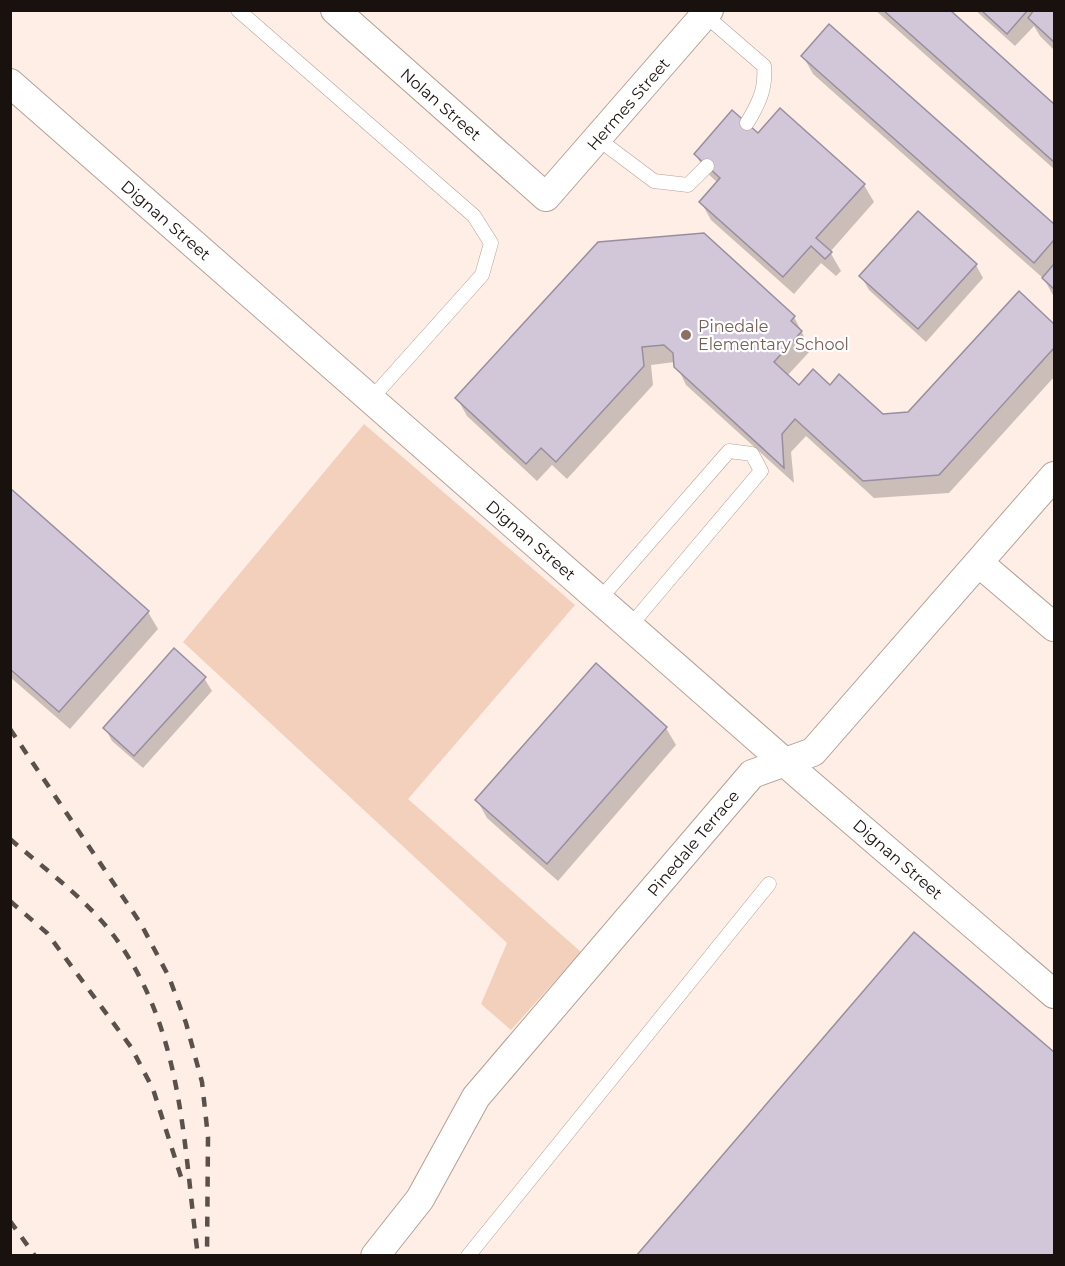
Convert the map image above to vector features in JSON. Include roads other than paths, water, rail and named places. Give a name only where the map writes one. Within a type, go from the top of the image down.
[{"type":"street","name":"Nolan Street","points":[[335,10],[546,197]]},
{"type":"street","name":"Hermes Street","points":[[546,197],[707,13]]},
{"type":"street","name":"Dignan Street","points":[[10,83],[599,600],[1054,994]]},
{"type":"street","name":"Pinedale Terrace","points":[[375,1256],[420,1199],[476,1097],[752,774],[813,752],[1054,476]]},
{"type":"street","points":[[980,563],[1054,627]]},
{"type":"lane","points":[[238,10],[474,216],[491,243],[482,275],[371,399]]},
{"type":"lane","points":[[707,13],[764,66],[765,83],[761,99],[747,123]]},
{"type":"lane","points":[[598,139],[654,181],[688,185],[707,166]]},
{"type":"lane","points":[[599,600],[729,451],[752,454],[761,471],[630,626]]},
{"type":"lane","points":[[468,1256],[770,884]]},
{"type":"railway","points":[[10,729],[141,924],[169,977],[186,1023],[202,1082],[208,1137],[207,1256]]},
{"type":"railway","points":[[10,839],[65,885],[103,922],[137,972],[155,1010],[177,1090],[198,1256]]},
{"type":"railway","points":[[10,901],[47,933],[131,1047],[153,1089],[181,1177]]},
{"type":"railway","points":[[10,1221],[35,1256]]},
{"type":"place","name":"Pinedale Elementary School","points":[[686,335]]}]
